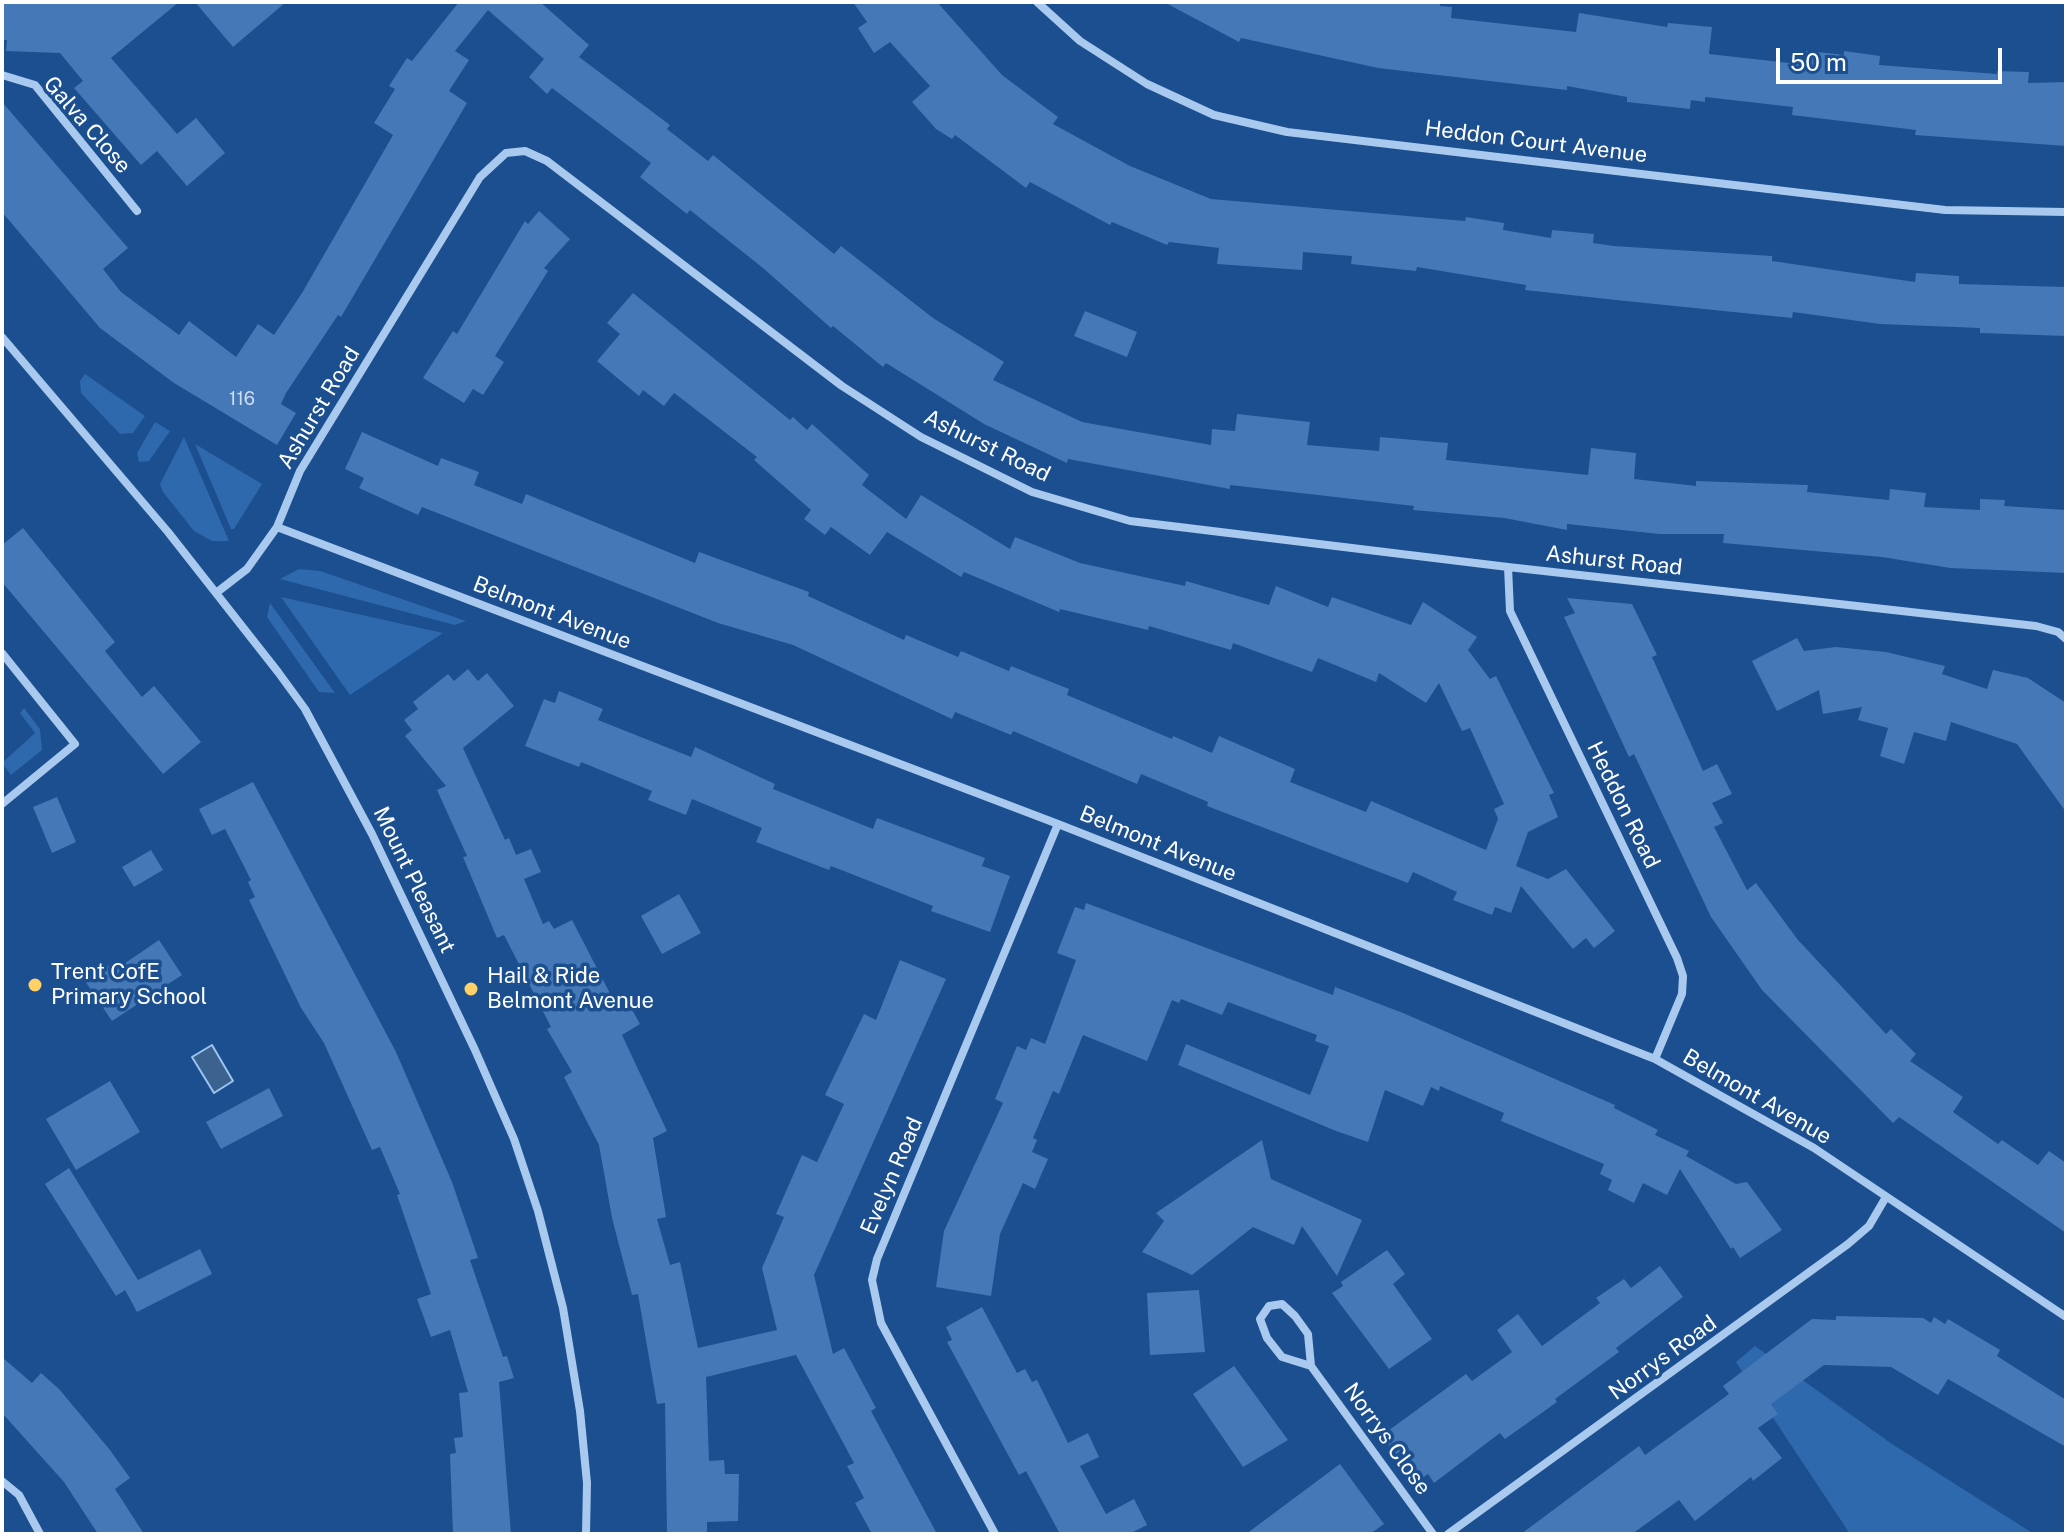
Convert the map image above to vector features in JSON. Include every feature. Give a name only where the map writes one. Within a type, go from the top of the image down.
[{"type":"street","name":"Heddon Court Avenue","points":[[1037,2],[1080,41],[1147,84],[1214,115],[1287,132],[1945,210],[2066,212]]},
{"type":"street","name":"Galva Close","points":[[2,75],[35,85],[137,211]]},
{"type":"street","name":"Ashurst Road","points":[[277,527],[300,471],[480,177],[506,153],[525,151],[547,161],[842,386],[921,437],[1032,492],[1130,521],[2036,626],[2058,632],[2066,639]]},
{"type":"street","name":"Mount Pleasant","points":[[2,337],[216,593],[305,709],[335,762],[475,1050],[514,1139],[538,1211],[563,1308],[580,1411],[587,1483],[586,1534]]},
{"type":"street","points":[[216,593],[247,569],[277,527]]},
{"type":"street","name":"Belmont Avenue","points":[[277,527],[1058,824],[1655,1059],[1814,1148],[2066,1317]]},
{"type":"street","name":"Heddon Road","points":[[1508,567],[1510,611],[1683,976],[1675,1017],[1655,1059]]},
{"type":"street","points":[[2,653],[75,744],[2,804]]},
{"type":"street","name":"Evelyn Road","points":[[995,1534],[881,1323],[872,1280],[877,1259],[1058,824]]},
{"type":"street","name":"Norrys Road","points":[[1448,1534],[1848,1244],[1869,1226],[1886,1197]]},
{"type":"street","name":"Norrys Close","points":[[1311,1366],[1282,1357],[1267,1338],[1260,1319],[1269,1306],[1282,1304],[1308,1334],[1311,1366],[1433,1534]]},
{"type":"street","points":[[2,1481],[19,1495],[40,1534]]},
{"type":"shaded area","points":[[85,374],[145,416],[133,433],[120,434],[81,393],[80,381]]},
{"type":"shaded area","points":[[155,422],[170,431],[149,461],[139,462],[137,453]]},
{"type":"shaded area","points":[[184,437],[229,541],[212,541],[194,531],[163,492],[160,484]]},
{"type":"shaded area","points":[[195,444],[262,484],[234,529],[231,529]]},
{"type":"shaded area","points":[[299,569],[320,571],[466,621],[455,625],[280,579]]},
{"type":"shaded area","points":[[281,597],[443,633],[350,695]]},
{"type":"shaded area","points":[[270,603],[335,693],[319,692],[267,617]]},
{"type":"shaded area","points":[[24,708],[40,729],[42,750],[11,775],[2,763],[35,733],[20,713]]},
{"type":"shaded area","points":[[212,1045],[233,1081],[214,1093],[192,1057]]},
{"type":"shaded area","points":[[1755,1346],[1892,1444],[2034,1534],[1850,1534],[1736,1362]]},
{"type":"building","points":[[179,2],[111,58],[177,134],[196,118],[225,153],[187,186],[157,151],[141,165],[74,88],[83,81],[60,53],[6,51],[7,40],[2,40],[2,3]]},
{"type":"building","points":[[195,2],[286,2],[233,47]]},
{"type":"building","points":[[459,2],[540,2],[589,45],[579,57],[670,125],[667,129],[708,161],[713,155],[834,254],[841,246],[933,318],[1004,362],[993,380],[1082,422],[1211,445],[1212,429],[1235,431],[1237,414],[1310,422],[1307,445],[1379,451],[1380,437],[1448,443],[1446,460],[1588,475],[1591,448],[1636,453],[1634,479],[1696,486],[1696,481],[1808,485],[1807,492],[1889,500],[1890,489],[1926,493],[1924,507],[1980,510],[1980,499],[2005,500],[2004,506],[2066,510],[2066,573],[1950,568],[1882,557],[1723,543],[1724,534],[1659,534],[1567,524],[1567,530],[1504,518],[1413,510],[1414,506],[1230,485],[1230,489],[1068,459],[1067,463],[984,424],[886,363],[883,367],[833,326],[831,328],[690,210],[687,214],[640,177],[651,163],[552,88],[547,94],[529,77],[544,59],[488,10],[455,51],[469,60],[449,91],[467,103],[341,317],[338,315],[286,393],[281,404],[296,413],[277,445],[174,383],[100,328],[2,212],[2,102],[128,248],[103,269],[121,292],[179,335],[189,321],[236,357],[258,324],[274,335],[302,293],[393,135],[374,123],[395,89],[389,86],[407,58],[412,61]]},
{"type":"building","points":[[853,2],[937,2],[1002,75],[1058,117],[1053,124],[1130,166],[1211,199],[1465,221],[1466,217],[1504,223],[1503,230],[1551,238],[1552,230],[1594,234],[1593,243],[1772,256],[1772,261],[1915,282],[1916,273],[1959,276],[1959,284],[2066,287],[2066,336],[1980,333],[1980,328],[1880,324],[1793,312],[1792,318],[1525,290],[1526,285],[1417,267],[1416,271],[1351,264],[1352,256],[1303,252],[1302,270],[1217,264],[1219,248],[1169,242],[1167,245],[1112,222],[1110,225],[1030,182],[1026,188],[955,135],[952,139],[936,129],[912,102],[930,86],[890,42],[874,53],[858,28],[867,22]]},
{"type":"building","points":[[1164,2],[1440,2],[1440,6],[1452,7],[1451,18],[1576,32],[1579,13],[1667,27],[1668,23],[1712,27],[1709,54],[1798,64],[1799,50],[1844,55],[1844,51],[1880,56],[1879,65],[1997,74],[1997,71],[2029,72],[2028,83],[2066,82],[2066,146],[1915,135],[1916,130],[1792,115],[1793,107],[1705,97],[1705,102],[1691,100],[1690,109],[1627,102],[1627,97],[1567,86],[1567,90],[1378,68],[1241,38],[1239,42]]},
{"type":"building","points":[[539,211],[570,239],[544,268],[548,271],[495,356],[504,362],[483,395],[473,389],[464,403],[423,378],[453,331],[457,334],[525,221],[528,224]]},
{"type":"building","points":[[633,293],[790,420],[793,417],[807,430],[812,424],[869,475],[862,485],[906,519],[921,495],[1010,549],[1015,537],[1080,563],[1185,586],[1186,581],[1269,605],[1276,586],[1328,607],[1332,597],[1411,625],[1423,602],[1477,637],[1468,650],[1490,679],[1496,676],[1554,793],[1549,795],[1558,817],[1528,832],[1516,866],[1548,879],[1566,869],[1615,931],[1594,948],[1586,938],[1573,949],[1521,886],[1511,913],[1495,907],[1492,915],[1453,900],[1457,892],[1413,872],[1408,883],[1207,806],[1208,802],[1141,774],[1137,784],[1013,731],[1011,735],[955,712],[952,719],[793,645],[718,623],[422,507],[418,515],[359,488],[364,478],[345,469],[362,432],[438,466],[441,458],[479,472],[474,485],[522,504],[526,494],[695,563],[699,552],[809,592],[808,596],[904,640],[906,635],[958,657],[961,651],[1009,671],[1011,666],[1069,689],[1067,695],[1212,753],[1219,736],[1295,769],[1290,782],[1366,812],[1371,801],[1486,850],[1498,819],[1494,809],[1504,804],[1470,728],[1462,731],[1439,683],[1426,703],[1379,673],[1376,682],[1318,658],[1312,672],[1233,643],[1231,650],[1149,626],[1148,630],[1060,609],[1059,612],[964,572],[961,577],[887,532],[870,555],[831,527],[825,535],[804,519],[811,510],[754,460],[757,457],[682,399],[674,393],[664,406],[643,390],[639,396],[597,361],[620,334],[607,323]]},
{"type":"building","points":[[1085,311],[1137,332],[1127,357],[1074,336]]},
{"type":"building","points":[[23,528],[115,642],[105,651],[142,697],[154,686],[201,742],[163,774],[2,582],[2,545]]},
{"type":"building","points":[[1567,598],[1632,604],[1657,655],[1652,657],[1703,771],[1717,764],[1732,794],[1712,803],[1723,823],[1714,827],[1747,890],[1756,883],[1798,940],[1886,1034],[1891,1029],[1916,1054],[1910,1061],[1963,1097],[1953,1112],[1998,1144],[2002,1140],[2038,1165],[2049,1151],[2066,1163],[2066,1233],[1899,1117],[1893,1123],[1762,990],[1711,917],[1634,754],[1629,757],[1564,617],[1575,613]]},
{"type":"building","points":[[1797,638],[1804,651],[1836,647],[1886,652],[1945,666],[1942,674],[1987,689],[1993,670],[2028,678],[2066,703],[2066,812],[2017,744],[1951,722],[1946,741],[1914,732],[1904,764],[1880,756],[1888,728],[1858,720],[1862,707],[1823,714],[1819,690],[1777,711],[1752,661]]},
{"type":"building","points":[[468,669],[478,681],[487,673],[514,706],[463,748],[505,840],[509,838],[516,855],[531,849],[541,872],[524,879],[543,924],[549,921],[554,929],[572,920],[616,1005],[626,999],[640,1024],[622,1035],[667,1131],[653,1138],[666,1217],[657,1219],[670,1265],[680,1262],[698,1348],[777,1330],[762,1268],[784,1217],[776,1214],[802,1155],[817,1162],[844,1104],[825,1095],[864,1014],[876,1020],[900,960],[946,979],[814,1275],[833,1354],[844,1348],[876,1408],[871,1411],[937,1534],[872,1534],[855,1503],[864,1498],[847,1466],[854,1463],[796,1355],[706,1377],[709,1461],[724,1460],[725,1474],[739,1474],[738,1521],[707,1522],[707,1534],[667,1534],[665,1403],[657,1404],[638,1294],[632,1295],[612,1218],[599,1145],[564,1077],[572,1072],[547,1029],[551,1027],[504,935],[497,938],[463,857],[467,856],[437,790],[446,786],[405,736],[412,730],[404,720],[418,709],[413,702],[448,674],[454,681]]},
{"type":"building","points":[[559,691],[603,709],[598,720],[691,757],[695,747],[775,784],[773,789],[873,829],[877,818],[985,858],[982,866],[1010,876],[990,932],[931,911],[933,906],[831,866],[829,870],[756,842],[762,828],[692,799],[686,815],[648,800],[652,791],[581,762],[579,767],[525,746],[544,699],[555,703]]},
{"type":"building","points":[[253,782],[396,1052],[452,1182],[478,1258],[470,1260],[503,1357],[507,1356],[514,1378],[499,1382],[511,1534],[453,1534],[450,1454],[456,1453],[454,1438],[463,1437],[459,1393],[468,1392],[450,1330],[431,1337],[417,1299],[431,1294],[397,1195],[400,1194],[380,1147],[372,1150],[324,1043],[301,1008],[249,900],[255,897],[248,882],[251,880],[225,829],[212,835],[199,809]]},
{"type":"building","points":[[57,797],[76,842],[52,853],[33,807]]},
{"type":"building","points":[[151,850],[163,870],[134,887],[122,867]]},
{"type":"building","points":[[679,894],[701,933],[662,954],[641,916]]},
{"type":"building","points":[[1086,903],[1333,995],[1335,987],[1403,1013],[1615,1105],[1614,1108],[1658,1130],[1655,1135],[1689,1151],[1686,1156],[1736,1184],[1747,1182],[1782,1230],[1740,1258],[1733,1247],[1731,1249],[1680,1169],[1667,1195],[1643,1183],[1634,1203],[1608,1190],[1612,1180],[1600,1174],[1604,1164],[1501,1121],[1504,1113],[1440,1086],[1439,1091],[1431,1087],[1423,1106],[1385,1090],[1368,1142],[1336,1131],[1178,1065],[1186,1044],[1310,1095],[1329,1046],[1315,1041],[1317,1035],[1228,1002],[1222,1015],[1181,999],[1179,1003],[1172,1000],[1147,1061],[1083,1035],[1059,1094],[1053,1091],[1033,1138],[1037,1140],[1032,1152],[1048,1159],[1035,1189],[1023,1183],[1000,1234],[991,1296],[936,1287],[944,1231],[1003,1103],[995,1099],[1017,1046],[1026,1050],[1031,1038],[1045,1044],[1076,960],[1057,953],[1075,907],[1084,910]]},
{"type":"building","points":[[159,940],[182,975],[112,1021],[85,981],[111,964],[115,970]]},
{"type":"building","points":[[110,1081],[140,1132],[76,1170],[46,1119]]},
{"type":"building","points":[[269,1088],[283,1116],[221,1149],[206,1122]]},
{"type":"building","points":[[1262,1140],[1271,1179],[1362,1220],[1337,1276],[1302,1226],[1294,1245],[1253,1227],[1192,1275],[1142,1252],[1164,1221],[1156,1213]]},
{"type":"building","points":[[69,1168],[138,1280],[200,1249],[212,1274],[137,1312],[125,1290],[116,1296],[45,1184]]},
{"type":"building","points":[[1387,1250],[1405,1274],[1393,1284],[1432,1339],[1389,1369],[1332,1293],[1343,1286],[1341,1282]]},
{"type":"building","points":[[1660,1266],[1683,1297],[1616,1348],[1619,1352],[1555,1399],[1557,1402],[1505,1439],[1500,1433],[1434,1483],[1428,1474],[1417,1482],[1381,1436],[1466,1374],[1472,1381],[1512,1352],[1497,1330],[1518,1314],[1542,1346],[1600,1303],[1596,1298],[1624,1279],[1631,1288]]},
{"type":"building","points":[[1199,1290],[1205,1352],[1150,1355],[1147,1293]]},
{"type":"building","points":[[982,1307],[1017,1373],[1025,1369],[1032,1382],[1037,1380],[1068,1443],[1088,1433],[1099,1457],[1080,1466],[1106,1514],[1134,1499],[1147,1525],[1129,1534],[1060,1534],[1026,1471],[1019,1475],[947,1342],[952,1340],[946,1327]]},
{"type":"building","points":[[1836,1316],[1923,1318],[1931,1323],[1934,1317],[1945,1324],[1948,1319],[2000,1350],[1997,1356],[2066,1400],[2066,1447],[1948,1379],[1938,1395],[1891,1367],[1824,1365],[1771,1404],[1778,1414],[1758,1428],[1782,1458],[1753,1481],[1751,1477],[1695,1521],[1679,1500],[1632,1534],[1521,1534],[1639,1446],[1645,1455],[1729,1394],[1723,1386],[1812,1319],[1836,1320]]},
{"type":"building","points":[[2,1357],[32,1383],[41,1373],[59,1389],[110,1450],[130,1478],[115,1489],[144,1534],[98,1534],[64,1482],[2,1413]]},
{"type":"building","points":[[1234,1366],[1288,1440],[1243,1467],[1193,1394]]},
{"type":"building","points":[[1340,1464],[1384,1524],[1370,1534],[1246,1534]]},
{"type":"place","name":"Trent CofE Primary School","points":[[35,985]]},
{"type":"place","name":"Hail & Ride Belmont Avenue","points":[[471,989]]}]
